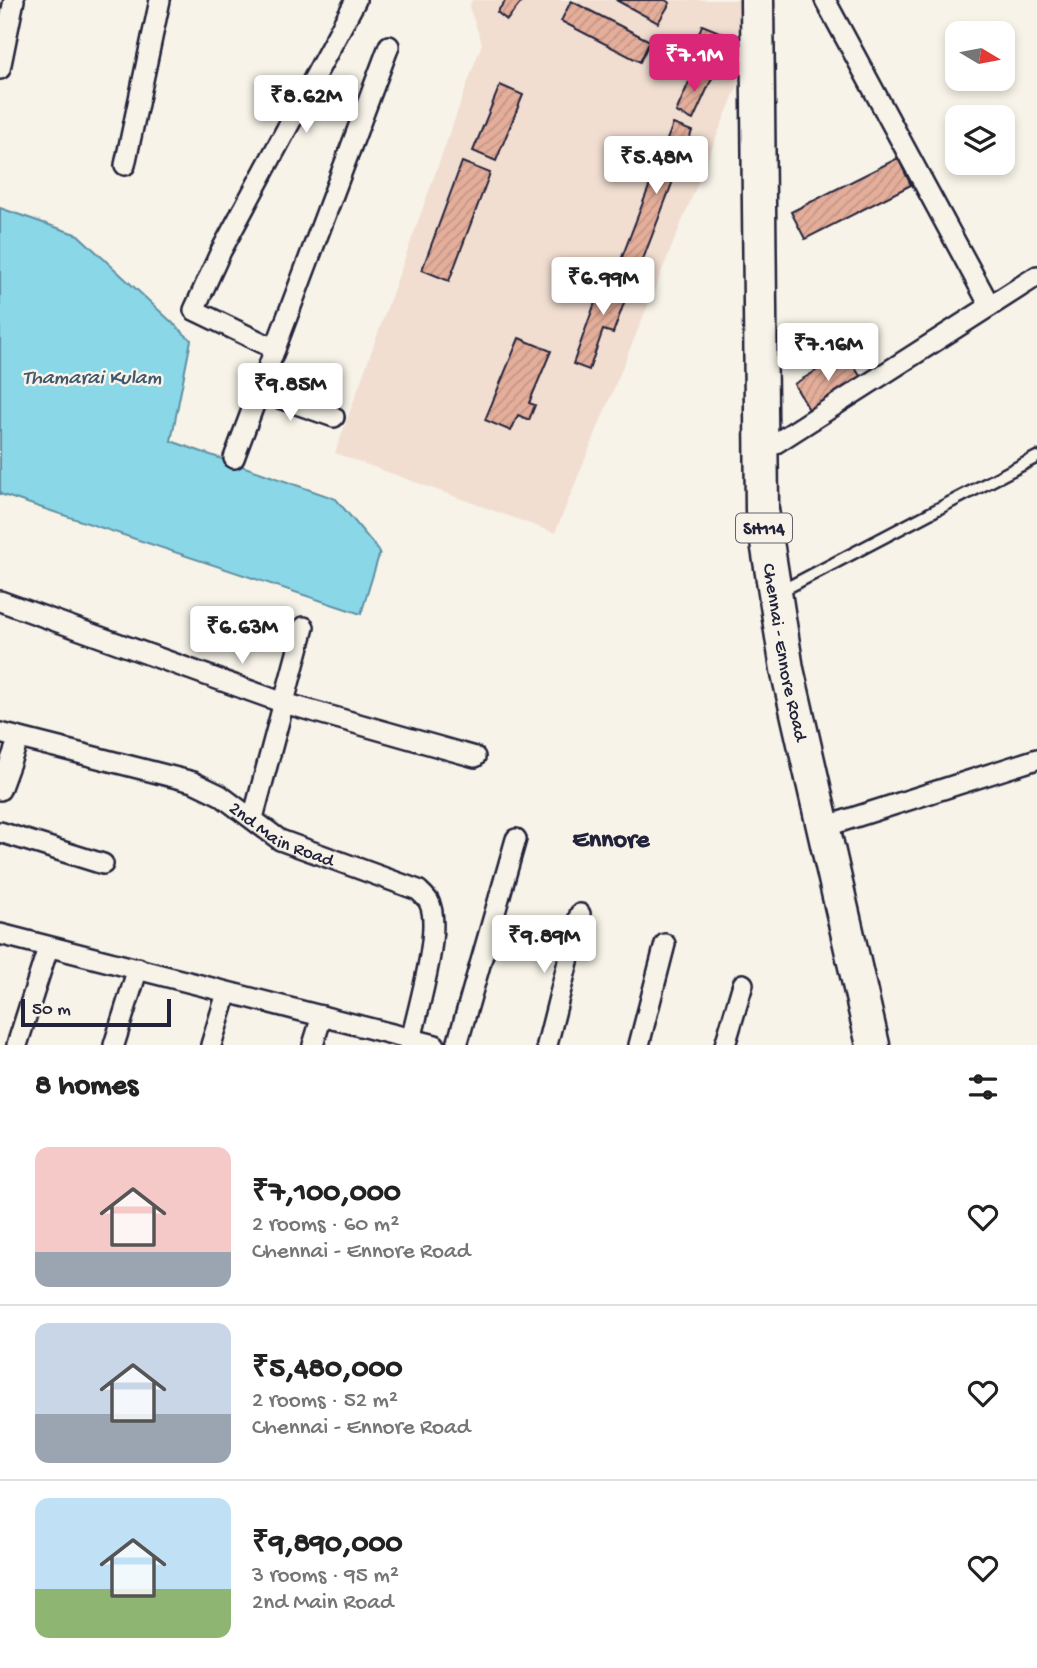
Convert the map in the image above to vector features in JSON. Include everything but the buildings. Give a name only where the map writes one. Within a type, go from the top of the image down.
[{"type":"main road","name":"Chennai - Ennore Road","points":[[758,0],[762,510],[787,669],[873,1045]]},
{"type":"street","points":[[0,69],[14,0]]},
{"type":"street","points":[[125,164],[160,0]]},
{"type":"street","points":[[275,349],[194,310],[221,251],[356,0]]},
{"type":"street","points":[[825,0],[990,306]]},
{"type":"street","points":[[234,458],[389,46]]},
{"type":"street","points":[[762,452],[1037,276]]},
{"type":"street","points":[[259,391],[334,417]]},
{"type":"street","points":[[0,601],[284,703],[475,757]]},
{"type":"street","points":[[253,818],[304,627]]},
{"type":"street","points":[[0,790],[9,736]]},
{"type":"street","name":"2nd Main Road","points":[[9,736],[193,782],[253,818],[280,840],[418,890],[429,902],[433,924],[431,951],[411,1042]]},
{"type":"street","points":[[824,827],[1037,759]]},
{"type":"street","points":[[0,831],[103,864]]},
{"type":"street","points":[[457,1045],[516,839]]},
{"type":"street","points":[[547,1045],[580,914]]},
{"type":"street","points":[[0,934],[322,1016],[411,1042],[435,1045]]},
{"type":"street","points":[[639,1045],[666,944]]},
{"type":"street","points":[[17,1045],[48,947]]},
{"type":"street","points":[[114,1045],[138,968]]},
{"type":"street","points":[[725,1045],[743,984]]},
{"type":"street","points":[[211,1045],[227,993]]},
{"type":"street","points":[[313,1045],[322,1016]]},
{"type":"lane","points":[[774,595],[1037,457]]},
{"type":"shaded area","points":[[472,0],[743,0],[743,72],[555,533],[335,453],[482,43],[469,7]]},
{"type":"water","name":"Thamarai Kulam","points":[[0,208],[78,235],[191,340],[171,441],[336,499],[380,552],[361,614],[0,494]]},
{"type":"district","name":"Ennore","points":[[611,837]]}]
